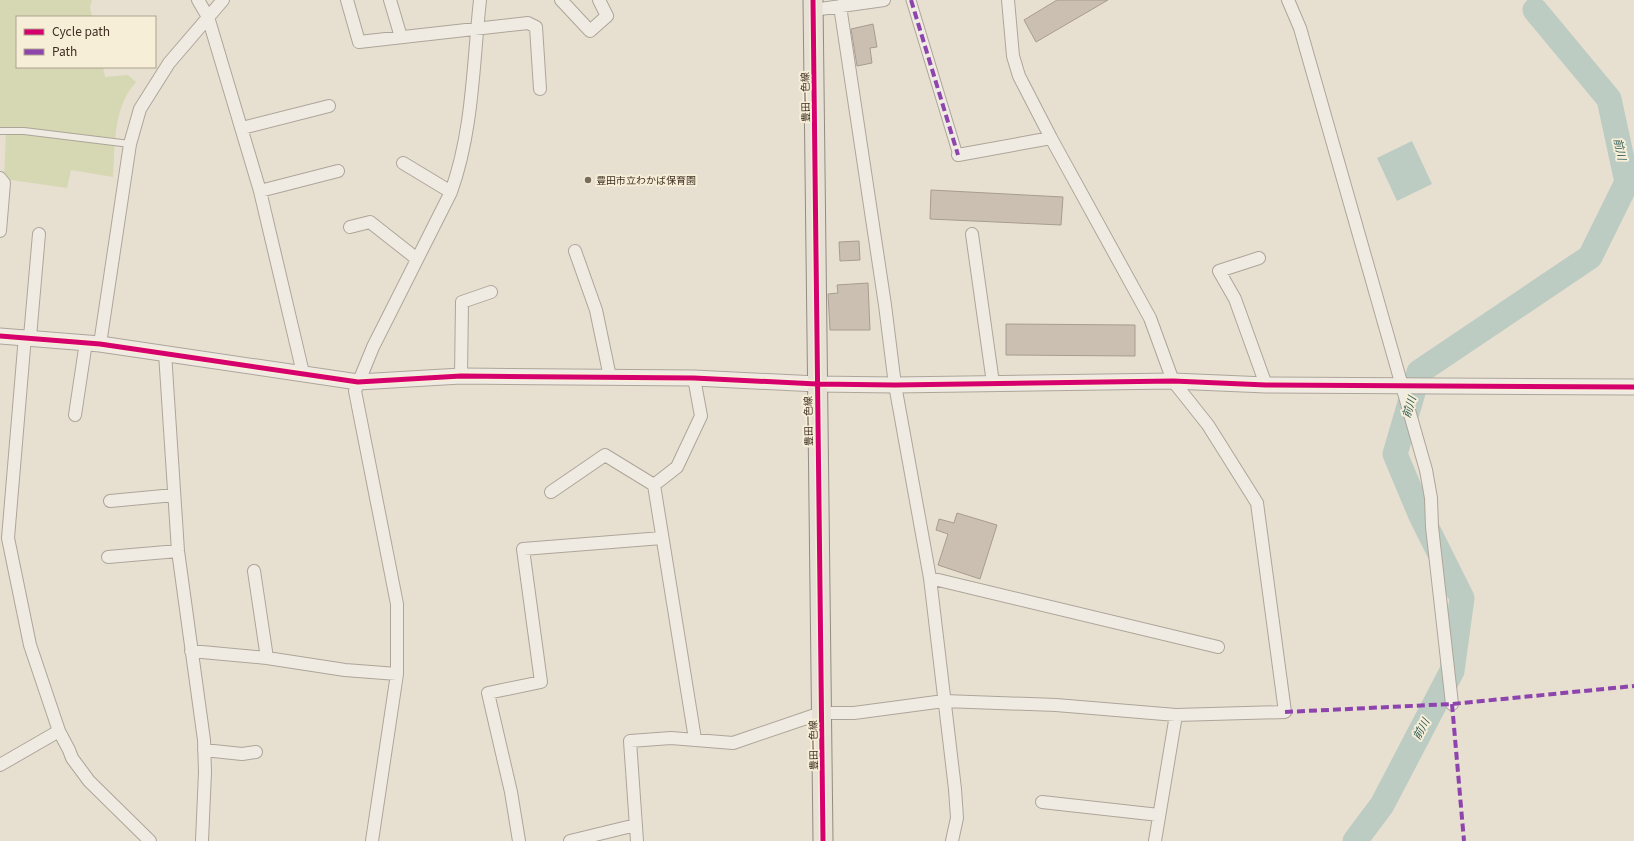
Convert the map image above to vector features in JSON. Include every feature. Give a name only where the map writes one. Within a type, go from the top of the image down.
[{"type":"main road","name":"豊田一色線","points":[[813,5],[816,384],[823,841]]},
{"type":"street","points":[[198,0],[208,17],[242,128],[260,192],[303,373]]},
{"type":"street","points":[[75,415],[93,343],[130,144],[140,109],[169,63],[224,0]]},
{"type":"street","points":[[347,0],[359,42],[477,27],[528,23],[536,27],[540,89]]},
{"type":"street","points":[[390,0],[400,36]]},
{"type":"street","points":[[372,841],[396,674],[397,604],[355,391],[417,258],[451,192],[464,149],[480,0]]},
{"type":"street","points":[[561,0],[590,31],[607,16],[599,0]]},
{"type":"street","points":[[813,5],[840,6],[884,0]]},
{"type":"street","points":[[911,0],[958,155],[1051,138]]},
{"type":"street","points":[[637,841],[630,741],[671,738],[733,743],[821,713],[854,713],[944,701],[1056,706],[1176,715],[1285,712],[1257,503],[1208,425],[1173,381],[1150,318],[1051,138],[1019,76],[1013,56],[1008,0]]},
{"type":"street","points":[[1288,0],[1300,28],[1426,470],[1431,498],[1432,527],[1452,704]]},
{"type":"street","points":[[840,6],[885,305],[895,385],[930,578],[957,818],[952,841]]},
{"type":"street","points":[[242,128],[329,106]]},
{"type":"street","points":[[403,163],[451,192]]},
{"type":"street","points":[[260,192],[338,170]]},
{"type":"street","points":[[0,178],[4,183],[0,231]]},
{"type":"street","points":[[350,227],[370,222],[417,258]]},
{"type":"street","points":[[39,234],[8,538],[30,645],[59,731],[72,758],[89,781],[150,841]]},
{"type":"street","points":[[972,234],[993,382]]},
{"type":"street","points":[[575,251],[596,310],[610,377]]},
{"type":"street","points":[[1259,258],[1219,271],[1235,299],[1266,385]]},
{"type":"street","points":[[461,376],[462,302],[491,292]]},
{"type":"street","points":[[0,336],[93,343],[358,382],[461,376],[694,378],[816,384],[895,385],[993,382],[1173,381],[1266,385],[1634,387]]},
{"type":"street","points":[[165,354],[178,551],[204,750],[205,772],[202,841]]},
{"type":"street","points":[[654,485],[677,467],[701,416],[694,378]]},
{"type":"street","points":[[552,492],[605,455],[654,485],[695,739]]},
{"type":"street","points":[[110,501],[174,495]]},
{"type":"street","points":[[519,841],[511,792],[488,693],[541,682],[523,549],[662,538]]},
{"type":"street","points":[[108,557],[178,551]]},
{"type":"street","points":[[254,571],[267,658]]},
{"type":"street","points":[[930,578],[1218,648]]},
{"type":"street","points":[[191,651],[267,658],[345,670],[396,674]]},
{"type":"street","points":[[1155,841],[1176,715]]},
{"type":"street","points":[[0,765],[59,731]]},
{"type":"street","points":[[204,750],[242,754],[256,752]]},
{"type":"street","points":[[1042,802],[1160,815]]},
{"type":"street","points":[[570,841],[636,825]]},
{"type":"lane","points":[[0,130],[24,131],[130,144]]},
{"type":"green space","points":[[0,0],[92,0],[90,7],[92,16],[16,16],[16,68],[103,68],[105,77],[128,75],[136,82],[128,92],[119,115],[115,139],[113,177],[71,170],[67,188],[4,179],[6,131],[0,131]]},
{"type":"shaded area","points":[[1412,141],[1432,184],[1397,201],[1377,158]]},
{"type":"building","points":[[1057,0],[1108,0],[1036,42],[1024,20]]},
{"type":"building","points":[[873,24],[877,47],[870,48],[872,63],[857,66],[851,29]]},
{"type":"building","points":[[931,190],[1063,197],[1061,225],[930,219]]},
{"type":"building","points":[[859,241],[860,260],[840,261],[839,242]]},
{"type":"building","points":[[868,283],[870,330],[830,330],[828,294],[838,293],[837,285]]},
{"type":"building","points":[[1006,324],[1135,325],[1135,356],[1006,355]]},
{"type":"building","points":[[957,513],[997,525],[980,579],[938,565],[948,534],[936,530],[939,519],[954,523]]},
{"type":"waterway","name":"前川","points":[[1355,841],[1382,805],[1452,671],[1462,598],[1421,516],[1395,454],[1419,372],[1590,257],[1627,182],[1609,99],[1535,10]]},
{"type":"marked path","points":[[911,0],[958,155]]},
{"type":"marked path","points":[[1285,712],[1452,704],[1634,686]]},
{"type":"marked path","points":[[1452,704],[1464,841]]},
{"type":"cycle path","points":[[813,0],[823,841]]},
{"type":"cycle path","points":[[0,336],[100,344],[358,382],[461,376],[694,378],[817,384],[895,385],[1173,381],[1266,385],[1634,387]]},
{"type":"place","name":"豊田市立わかば保育園","points":[[588,180]]}]
